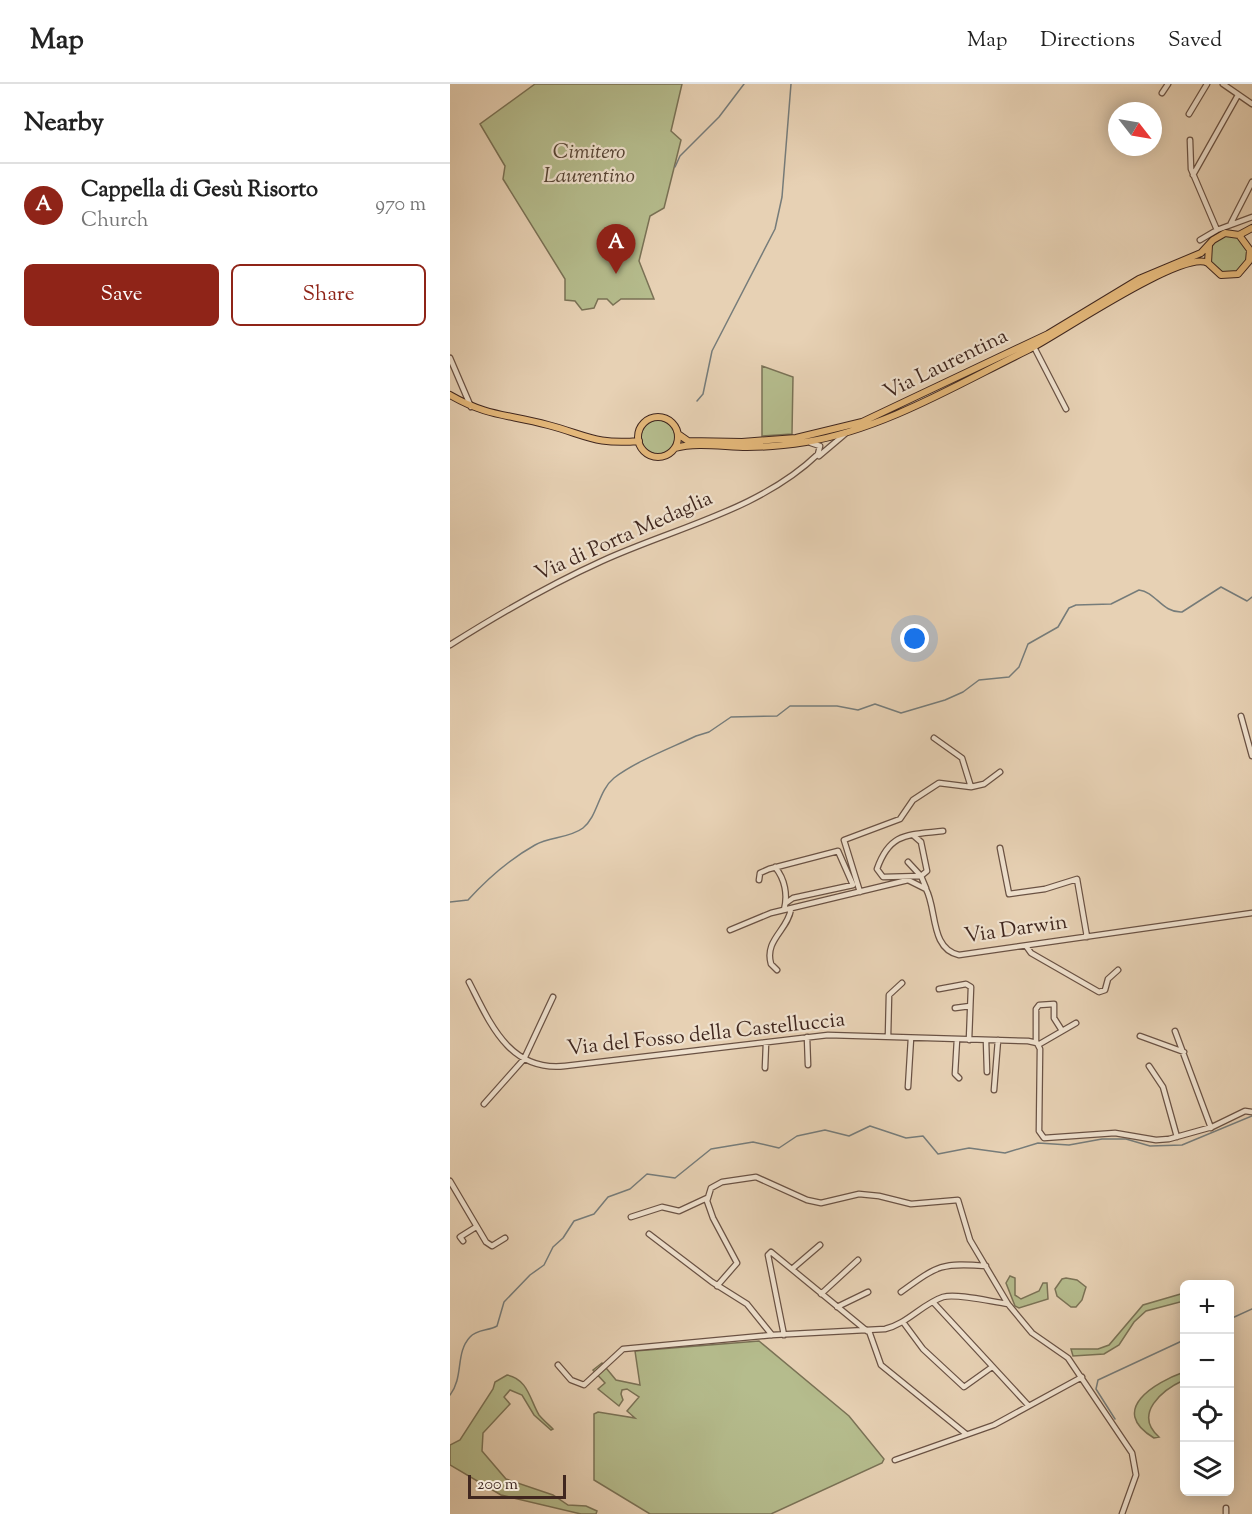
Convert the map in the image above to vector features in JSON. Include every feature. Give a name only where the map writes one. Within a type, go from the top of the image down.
[{"type":"main road","name":"Via Laurentina","points":[[678,434],[690,441],[770,441],[814,435],[862,422],[1048,334],[1139,279],[1198,255],[1218,235],[1232,233],[1239,235],[1252,228]]},
{"type":"main road","points":[[1239,235],[1248,244]]},
{"type":"main road","points":[[1209,245],[1208,263],[1221,275],[1238,274],[1249,261],[1248,244],[1252,237]]},
{"type":"main road","name":"Via Laurentina","points":[[675,448],[687,446],[751,447],[799,443],[851,430],[893,415],[1034,347],[1149,279],[1190,262],[1200,260],[1208,263]]},
{"type":"main road","points":[[450,395],[471,407],[496,415],[546,424],[600,442],[639,441]]},
{"type":"main road","points":[[654,418],[672,423],[678,434],[675,448],[667,455],[657,458],[643,451],[639,441],[643,424],[654,418]]},
{"type":"street","points":[[1162,93],[1167,84]]},
{"type":"street","points":[[1189,114],[1207,84]]},
{"type":"street","points":[[1223,84],[1252,104]]},
{"type":"street","points":[[1193,175],[1238,95]]},
{"type":"street","points":[[1190,140],[1190,166],[1216,230]]},
{"type":"street","points":[[1231,223],[1252,182]]},
{"type":"street","points":[[1200,240],[1231,223],[1252,218]]},
{"type":"street","points":[[1034,347],[1066,409]]},
{"type":"street","points":[[450,358],[471,407]]},
{"type":"street","name":"Via di Porta Medaglia","points":[[450,645],[504,610],[601,561],[759,496],[851,430]]},
{"type":"street","points":[[799,443],[816,443],[820,446],[819,453],[812,460]]},
{"type":"street","points":[[1241,716],[1252,756]]},
{"type":"street","points":[[934,738],[962,758],[971,787]]},
{"type":"street","points":[[860,892],[844,840],[900,819],[914,800],[939,783],[971,787],[984,784],[1000,772]]},
{"type":"street","points":[[964,787],[968,780]]},
{"type":"street","points":[[913,834],[921,842],[927,868],[921,876],[883,877],[877,869],[889,844],[901,837],[913,834],[943,831]]},
{"type":"street","points":[[1000,848],[1009,894],[1041,890],[1078,880],[1087,938]]},
{"type":"street","points":[[759,880],[760,873],[837,850],[853,885],[793,898],[786,903]]},
{"type":"street","points":[[908,862],[921,876],[926,889]]},
{"type":"street","points":[[776,867],[781,874],[786,903],[784,910]]},
{"type":"street","points":[[730,930],[784,910],[908,880],[926,889]]},
{"type":"street","name":"Via Darwin","points":[[926,889],[939,939],[951,953],[963,955],[1252,913]]},
{"type":"street","points":[[777,970],[771,964],[770,951],[777,932],[789,919],[791,909]]},
{"type":"street","points":[[1026,946],[1030,953],[1099,992],[1104,990],[1108,979],[1118,970]]},
{"type":"street","name":"Via del Fosso della Castelluccia","points":[[469,982],[499,1038],[524,1059],[544,1066],[560,1067],[828,1035],[998,1040],[1037,1044]]},
{"type":"street","points":[[888,1037],[889,995],[902,983]]},
{"type":"street","points":[[939,989],[968,984],[970,987],[969,1040]]},
{"type":"street","points":[[484,1104],[524,1059],[553,997]]},
{"type":"street","points":[[1061,1029],[1054,1018],[1054,1004],[1039,1005],[1036,1009],[1039,1131],[1043,1137],[1117,1133],[1156,1140],[1211,1128],[1244,1111],[1252,1112]]},
{"type":"street","points":[[955,1008],[970,1006]]},
{"type":"street","points":[[1037,1044],[1061,1029],[1076,1023]]},
{"type":"street","points":[[1175,1031],[1211,1128]]},
{"type":"street","points":[[1140,1036],[1184,1052]]},
{"type":"street","points":[[807,1038],[808,1065]]},
{"type":"street","points":[[908,1087],[910,1038]]},
{"type":"street","points":[[957,1039],[955,1074],[959,1078]]},
{"type":"street","points":[[986,1040],[987,1072]]},
{"type":"street","points":[[994,1090],[998,1040]]},
{"type":"street","points":[[765,1068],[766,1042]]},
{"type":"street","points":[[1149,1066],[1162,1084],[1177,1137]]},
{"type":"street","points":[[717,1286],[737,1262],[713,1218],[707,1198],[710,1190],[717,1184],[754,1177],[819,1203],[859,1194],[914,1204],[957,1199],[970,1240],[1008,1304],[1032,1333],[1066,1356],[1135,1459],[1135,1480],[1122,1514]]},
{"type":"street","points":[[450,1181],[476,1227],[490,1245],[505,1238]]},
{"type":"street","points":[[631,1217],[661,1208],[678,1211],[707,1198]]},
{"type":"street","points":[[463,1240],[460,1236],[476,1227]]},
{"type":"street","points":[[649,1234],[717,1286],[750,1306],[772,1335]]},
{"type":"street","points":[[792,1269],[820,1245]]},
{"type":"street","points":[[784,1335],[768,1255],[772,1252],[868,1331],[881,1365],[966,1434]]},
{"type":"street","points":[[821,1294],[858,1260]]},
{"type":"street","points":[[902,1292],[942,1266],[960,1264],[986,1266]]},
{"type":"street","points":[[837,1307],[868,1292]]},
{"type":"street","points":[[558,1365],[571,1380],[584,1385],[623,1349],[772,1335],[887,1329],[903,1322],[933,1302],[951,1296],[1008,1304]]},
{"type":"street","points":[[933,1302],[1028,1405]]},
{"type":"street","points":[[903,1322],[923,1349],[964,1387],[992,1367]]},
{"type":"street","points":[[895,1460],[994,1425],[1082,1377]]},
{"type":"green space","name":"Cimitero Laurentino","points":[[535,84],[682,84],[671,131],[681,140],[664,208],[650,216],[639,261],[654,299],[621,299],[613,305],[607,299],[598,299],[594,308],[582,310],[575,301],[565,300],[565,279],[503,179],[505,166],[480,124]]},
{"type":"green space","points":[[1229,236],[1242,242],[1248,255],[1242,268],[1229,274],[1216,268],[1210,255],[1216,242]]},
{"type":"green space","points":[[762,366],[793,377],[792,434],[762,436]]},
{"type":"green space","points":[[658,420],[670,425],[675,437],[670,449],[658,454],[646,449],[641,437],[646,425]]},
{"type":"green space","points":[[1010,1276],[1015,1278],[1015,1295],[1021,1299],[1039,1291],[1043,1283],[1047,1283],[1048,1299],[1019,1308],[1015,1306],[1006,1283]]},
{"type":"green space","points":[[1062,1279],[1077,1280],[1086,1287],[1082,1300],[1076,1307],[1071,1307],[1057,1296],[1055,1289]]},
{"type":"green space","points":[[1180,1294],[1180,1302],[1146,1311],[1134,1322],[1119,1345],[1104,1354],[1073,1356],[1071,1349],[1098,1349],[1109,1345],[1143,1305]]},
{"type":"green space","points":[[759,1341],[849,1416],[884,1459],[882,1463],[771,1514],[650,1514],[594,1480],[594,1414],[598,1412],[635,1418],[627,1411],[639,1397],[627,1389],[622,1390],[623,1400],[619,1406],[598,1389],[605,1383],[593,1370],[602,1363],[616,1380],[640,1385],[635,1351]]},
{"type":"green space","points":[[1180,1374],[1180,1382],[1160,1396],[1150,1411],[1149,1420],[1159,1437],[1154,1438],[1141,1428],[1135,1417],[1135,1407],[1150,1390]]},
{"type":"green space","points":[[507,1375],[514,1377],[524,1385],[539,1415],[553,1429],[551,1430],[534,1415],[522,1395],[510,1390],[504,1397],[510,1404],[483,1433],[482,1451],[506,1479],[553,1495],[568,1505],[586,1506],[597,1511],[596,1514],[581,1514],[501,1495],[450,1465],[450,1445],[460,1440],[493,1389],[495,1382]]},
{"type":"waterway","points":[[675,167],[680,156],[719,117],[744,84]]},
{"type":"waterway","points":[[697,401],[703,394],[712,351],[775,229],[782,197],[791,84]]},
{"type":"waterway","points":[[450,902],[468,900],[483,884],[517,856],[535,845],[572,834],[583,828],[592,817],[609,783],[623,772],[654,755],[709,732],[731,717],[777,716],[790,706],[837,706],[858,710],[875,704],[901,713],[945,700],[963,692],[979,680],[1009,677],[1019,667],[1028,644],[1058,627],[1069,608],[1076,605],[1111,604],[1139,590],[1150,594],[1169,609],[1182,612],[1221,587],[1247,601],[1252,597]]},
{"type":"waterway","points":[[450,1395],[457,1381],[465,1343],[476,1333],[497,1326],[504,1302],[530,1275],[544,1265],[553,1247],[563,1238],[574,1221],[594,1214],[608,1197],[630,1189],[647,1174],[675,1178],[711,1149],[753,1142],[779,1148],[797,1136],[825,1130],[849,1136],[870,1126],[906,1138],[923,1136],[938,1154],[969,1148],[1005,1153],[1038,1143],[1069,1145],[1102,1139],[1126,1139],[1150,1146],[1182,1145],[1252,1116]]},
{"type":"waterway","points":[[1234,1317],[1252,1309]]},
{"type":"waterway","points":[[1115,1419],[1096,1389],[1098,1380],[1180,1342]]},
{"type":"place","name":"Cappella di Gesù Risorto","points":[[616,274]]}]
